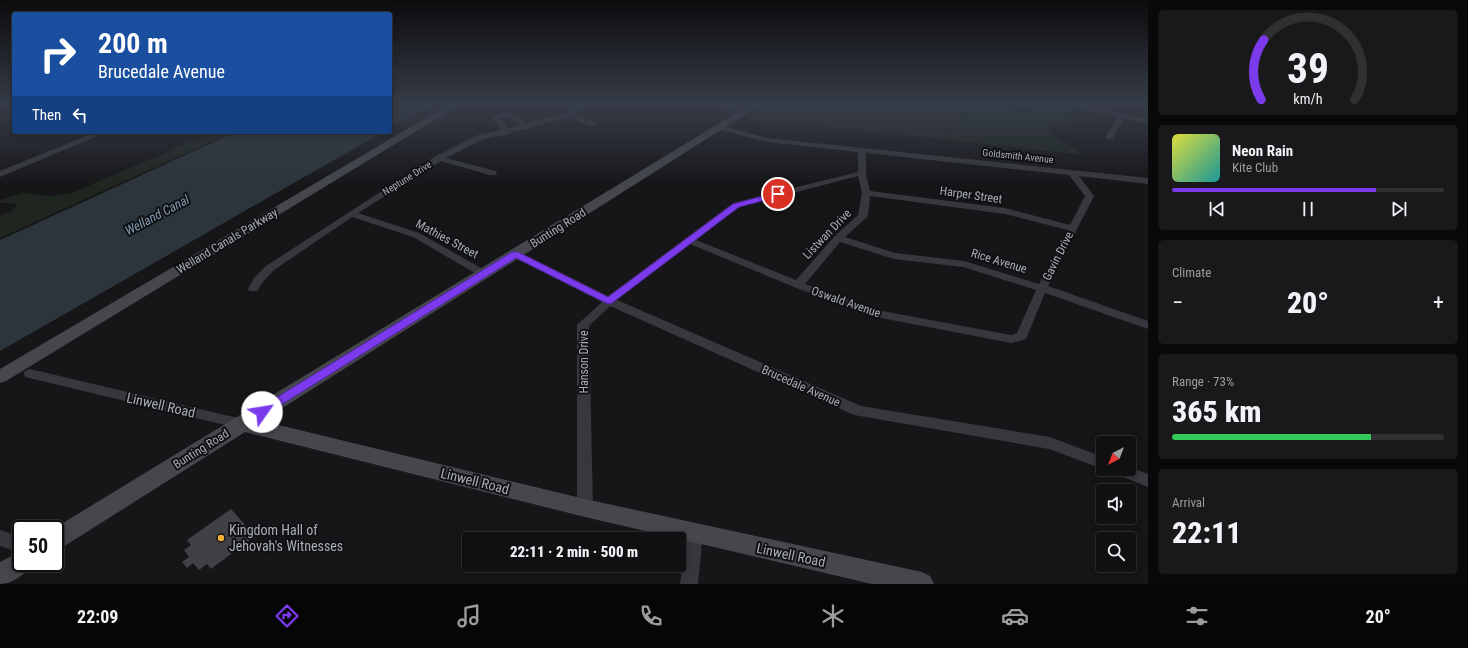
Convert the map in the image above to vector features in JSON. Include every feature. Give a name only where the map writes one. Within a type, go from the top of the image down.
[{"type":"main road","name":"Welland Canals Parkway","points":[[0,377],[407,132]]},
{"type":"main road","name":"Bunting Road","points":[[64,534],[712,132]]},
{"type":"main road","name":"Linwell Road","points":[[242,424],[695,534],[922,584]]},
{"type":"main road","points":[[0,575],[12,568]]},
{"type":"street","name":"Neptune Drive","points":[[253,289],[258,280],[270,268],[439,158],[481,137],[506,132]]},
{"type":"street","name":"Goldsmith Avenue","points":[[739,132],[767,140],[1148,181]]},
{"type":"street","points":[[1109,138],[1112,132]]},
{"type":"street","points":[[0,174],[98,134]]},
{"type":"street","name":"Listwan Drive","points":[[798,285],[838,238],[863,216],[866,193],[862,173],[862,150]]},
{"type":"street","points":[[439,158],[493,173]]},
{"type":"street","name":"Hanson Drive","points":[[585,508],[583,325],[608,301],[736,205],[862,173]]},
{"type":"street","name":"Gavin Drive","points":[[1011,339],[1022,336],[1042,288],[1090,196],[1072,173]]},
{"type":"street","name":"Harper Street","points":[[866,193],[1005,211],[1072,228]]},
{"type":"street","name":"Mathies Street","points":[[351,214],[416,235],[484,274]]},
{"type":"street","name":"Rice Avenue","points":[[838,238],[894,256],[964,264],[1042,288],[1148,325]]},
{"type":"street","name":"Oswald Avenue","points":[[688,240],[798,285],[875,313],[1011,339]]},
{"type":"street","name":"Brucedale Avenue","points":[[515,254],[608,301],[859,411],[1050,443],[1096,460]]},
{"type":"street","name":"Linwell Road","points":[[30,374],[242,424]]},
{"type":"street","points":[[1136,476],[1148,481]]},
{"type":"street","points":[[689,584],[695,534]]},
{"type":"street","points":[[0,538],[12,542]]},
{"type":"shaded area","points":[[874,132],[946,132],[940,139]]},
{"type":"shaded area","points":[[946,132],[1051,132],[1051,135],[1085,155],[940,139]]},
{"type":"shaded area","points":[[209,134],[228,134],[0,238],[0,215],[11,212],[18,204],[0,203],[0,200],[23,193],[50,196],[69,194]]},
{"type":"water","name":"Welland Canal","points":[[232,134],[380,134],[0,351],[0,240]]},
{"type":"building","name":"Kingdom Hall of Jehovah's Witnesses","points":[[231,509],[255,536],[211,569],[207,564],[199,570],[193,563],[187,568],[182,562],[189,557],[184,550],[191,545],[187,540]]},
{"type":"place","name":"Kingdom Hall of Jehovah's Witnesses","points":[[221,538]]},
{"type":"route","points":[[262,412],[515,254],[608,301],[736,205],[778,194]]}]
